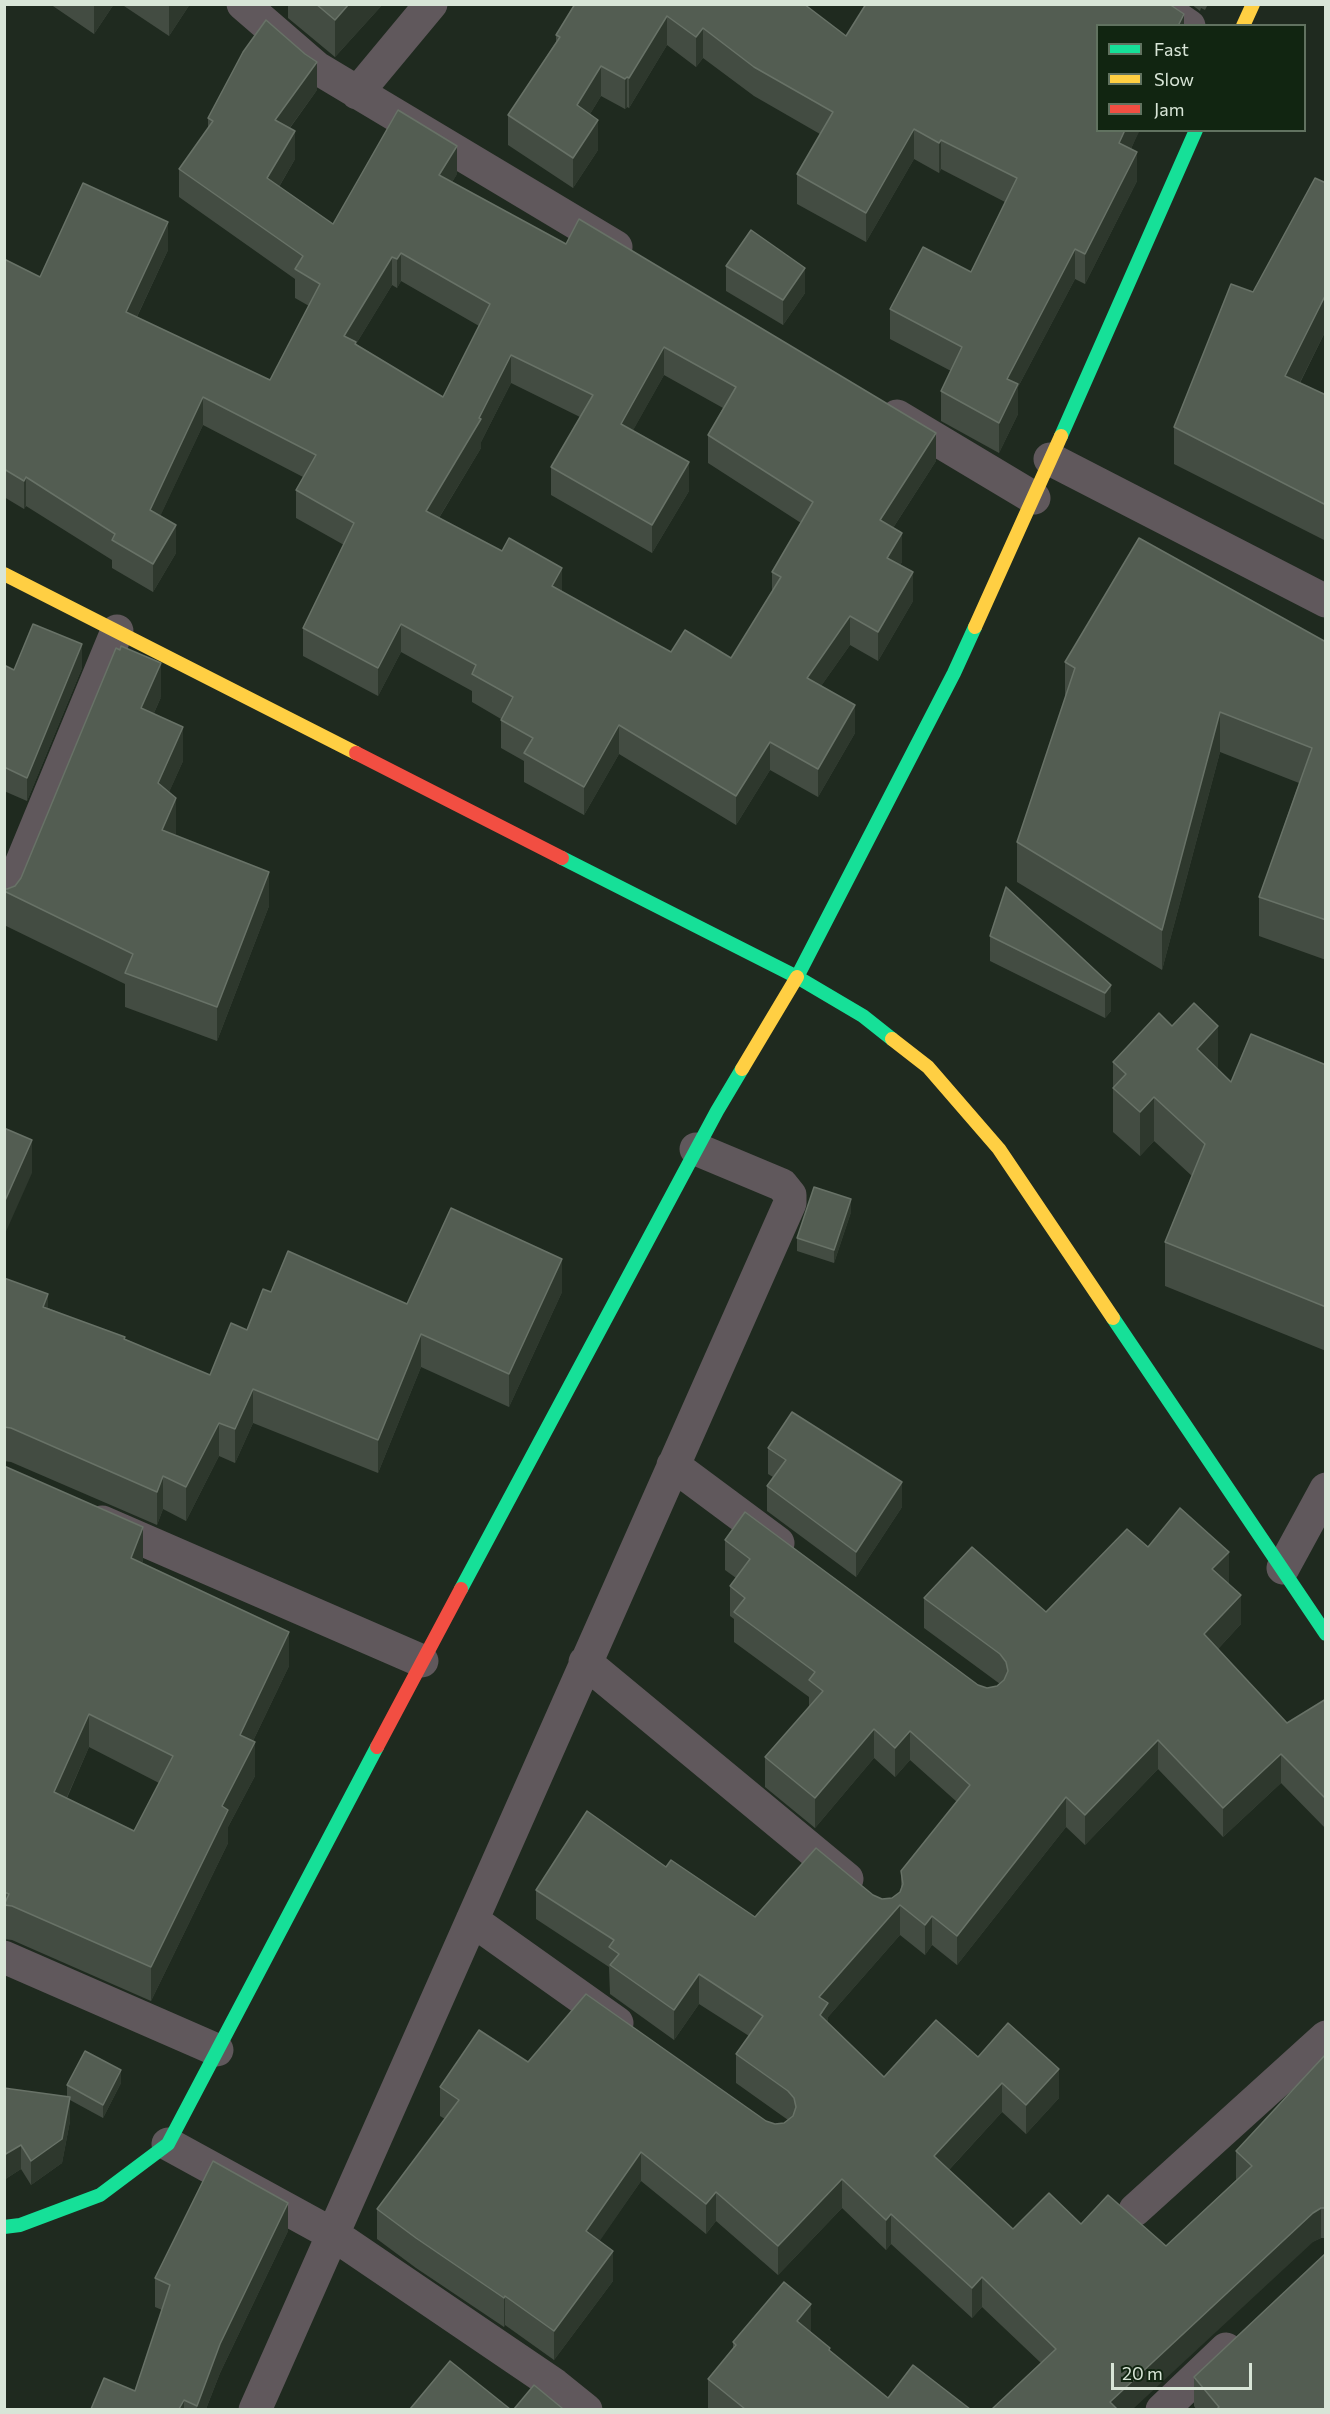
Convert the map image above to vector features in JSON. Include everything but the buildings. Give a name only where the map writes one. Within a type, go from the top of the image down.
[{"type":"main road","points":[[1244,24],[1253,4]]},
{"type":"main road","points":[[4,2227],[20,2224],[100,2195],[168,2144],[422,1661],[696,1149],[797,977],[954,673],[1034,498],[1195,132]]},
{"type":"main road","points":[[4,574],[797,977],[863,1016],[928,1067],[999,1149],[1326,1634]]},
{"type":"street","points":[[243,4],[317,68],[644,265]]},
{"type":"street","points":[[357,93],[431,4]]},
{"type":"street","points":[[1157,4],[1186,24]]},
{"type":"street","points":[[870,400],[1034,498]]},
{"type":"street","points":[[1050,459],[1326,601]]},
{"type":"street","points":[[4,905],[117,631]]},
{"type":"street","points":[[255,2409],[790,1203],[790,1195],[782,1185],[696,1149]]},
{"type":"street","points":[[673,1465],[798,1557]]},
{"type":"street","points":[[1283,1568],[1326,1489]]},
{"type":"street","points":[[70,1508],[422,1661]]},
{"type":"street","points":[[585,1662],[867,1895]]},
{"type":"street","points":[[472,1920],[643,2041]]},
{"type":"street","points":[[4,1957],[217,2050]]},
{"type":"street","points":[[1135,2210],[1326,2037]]},
{"type":"street","points":[[168,2144],[334,2235],[555,2385],[586,2409]]},
{"type":"street","points":[[1162,2409],[1248,2329]]},
{"type":"traffic: fast","points":[[1061,436],[1195,132]]},
{"type":"traffic: fast","points":[[797,977],[954,673],[975,627]]},
{"type":"traffic: fast","points":[[562,858],[797,977],[863,1016],[892,1039]]},
{"type":"traffic: fast","points":[[461,1589],[717,1111],[742,1069]]},
{"type":"traffic: fast","points":[[1113,1318],[1326,1634]]},
{"type":"traffic: fast","points":[[4,2227],[20,2225],[100,2195],[168,2144],[377,1747]]},
{"type":"traffic: slow","points":[[1244,24],[1253,4]]},
{"type":"traffic: slow","points":[[975,627],[1061,436]]},
{"type":"traffic: slow","points":[[4,574],[356,753]]},
{"type":"traffic: slow","points":[[742,1069],[797,977]]},
{"type":"traffic: slow","points":[[892,1039],[928,1067],[999,1149],[1113,1318]]},
{"type":"traffic: jam","points":[[356,753],[562,858]]},
{"type":"traffic: jam","points":[[377,1747],[461,1589]]}]
